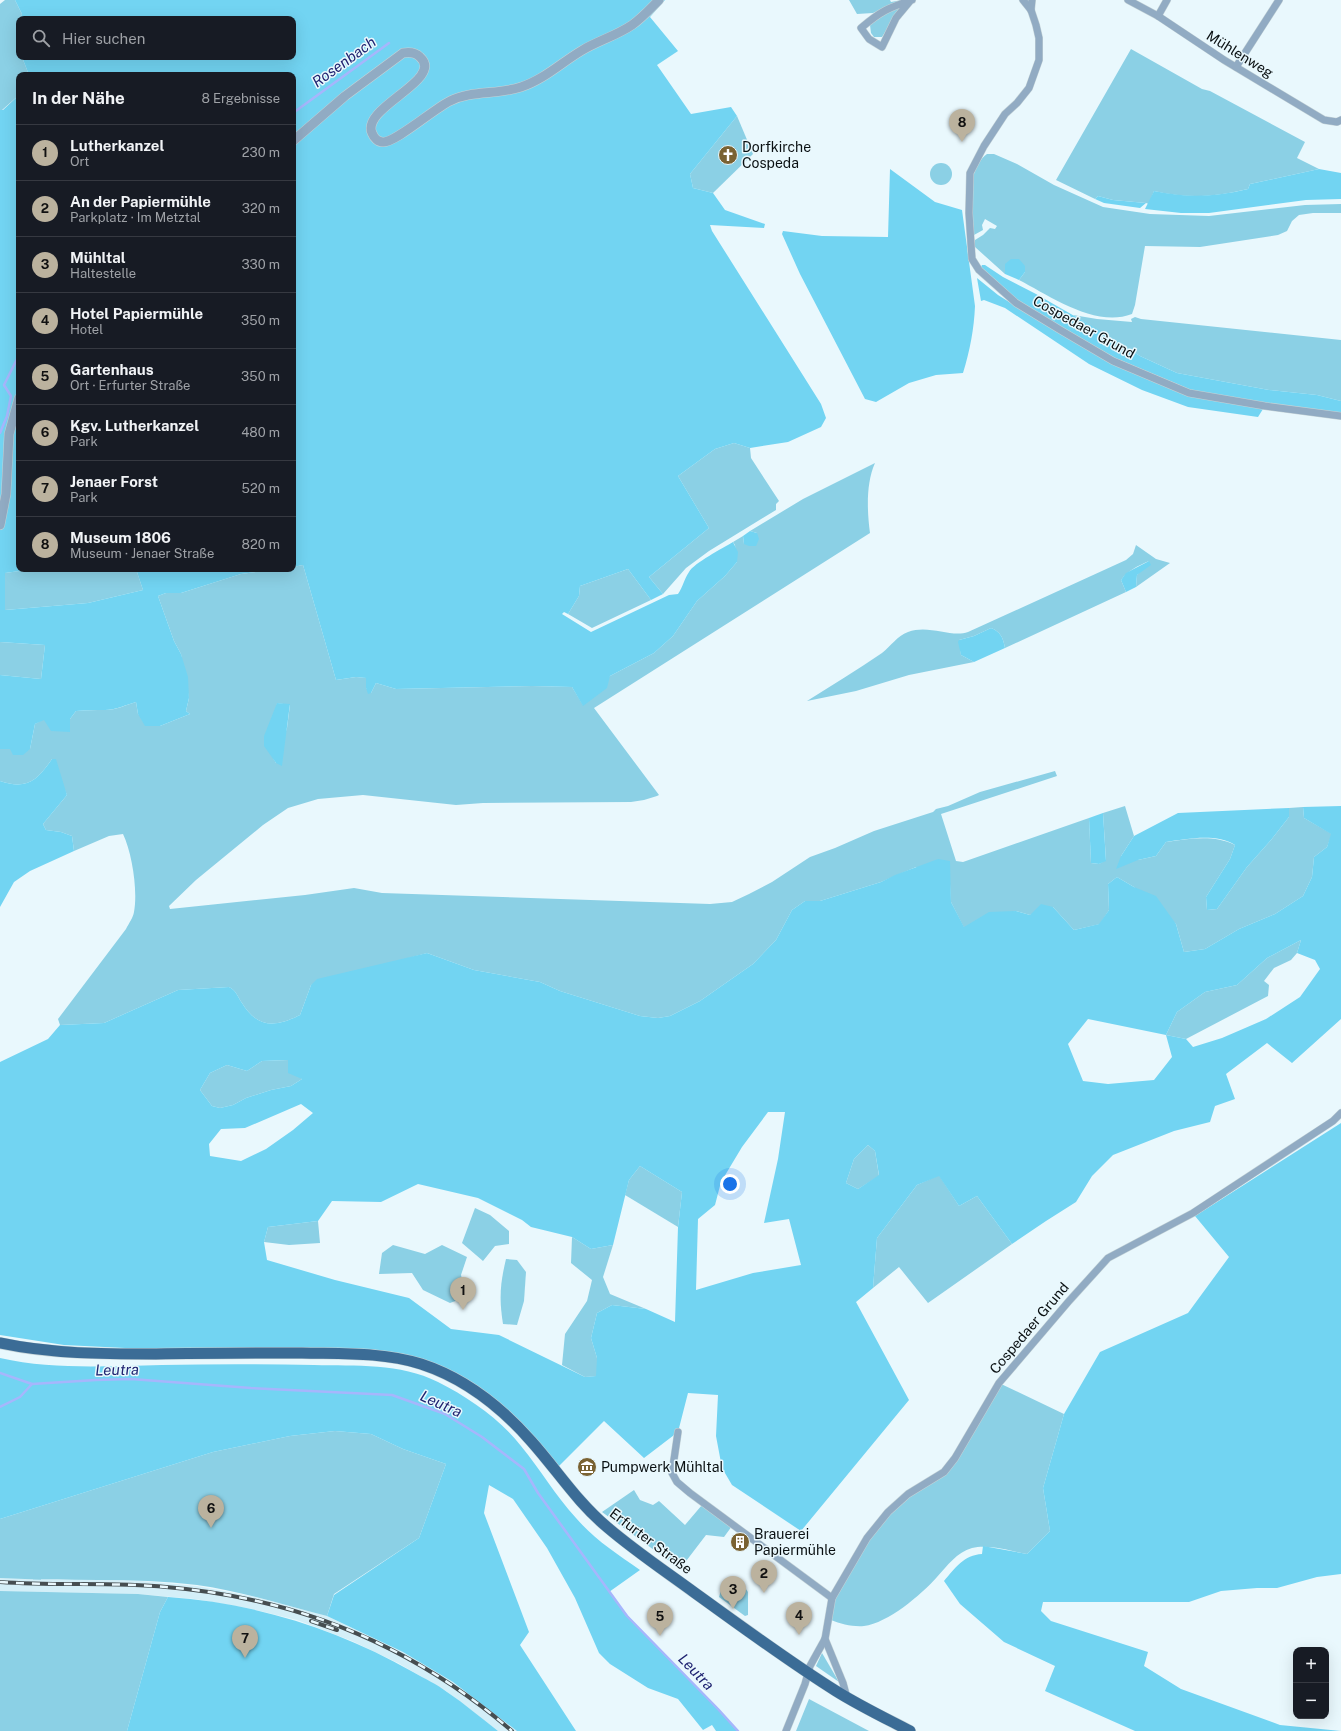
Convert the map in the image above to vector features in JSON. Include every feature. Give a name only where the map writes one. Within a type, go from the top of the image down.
[{"type":"main road","name":"Erfurter Straße","points":[[0,1343],[48,1351],[80,1353],[371,1355],[400,1359],[421,1364],[442,1372],[466,1385],[490,1402],[511,1420],[532,1442],[578,1499],[612,1532],[808,1673]]},
{"type":"main road","points":[[808,1673],[847,1698],[910,1731]]},
{"type":"street","points":[[296,138],[351,92],[403,53],[410,52],[419,56],[423,62],[423,70],[419,78],[413,84],[372,120],[372,134],[377,140],[382,142],[392,141],[434,110],[453,99],[470,94],[520,88],[535,81],[581,51],[633,25],[658,0]]},
{"type":"street","points":[[912,0],[896,18],[882,47],[869,39],[861,28],[878,14],[898,4],[912,0]]},
{"type":"street","points":[[1023,0],[1031,10]]},
{"type":"street","points":[[1031,10],[1032,0]]},
{"type":"street","name":"Mühlenweg","points":[[1128,0],[1158,16],[1236,67],[1324,120],[1337,122],[1341,120]]},
{"type":"street","points":[[1158,16],[1168,0]]},
{"type":"street","points":[[1236,67],[1279,0]]},
{"type":"street","name":"Cospedaer Grund","points":[[1031,10],[1040,45],[1039,60],[1034,78],[1029,88],[1017,103],[1005,114],[984,146],[969,177],[969,213],[972,258],[979,270],[1016,303],[1113,361],[1189,393],[1265,406],[1341,416]]},
{"type":"street","points":[[0,525],[6,494],[9,434],[16,409]]},
{"type":"street","name":"Cospedaer Grund","points":[[786,1731],[808,1673],[825,1638],[832,1598],[867,1538],[888,1512],[908,1494],[944,1472],[955,1458],[999,1383],[1069,1301],[1108,1258],[1193,1213],[1332,1121],[1341,1113]]},
{"type":"street","points":[[678,1432],[672,1473],[678,1482],[690,1493],[832,1598]]},
{"type":"street","points":[[825,1638],[843,1683],[847,1698]]},
{"type":"shaded area","points":[[5,0],[15,0],[22,14],[22,16],[16,16],[16,60],[23,60],[28,72],[16,72],[16,98],[2,110],[0,110],[0,4]]},
{"type":"shaded area","points":[[15,0],[665,0],[650,17],[678,51],[657,65],[691,114],[731,107],[737,116],[690,174],[693,188],[713,193],[725,210],[765,224],[764,228],[710,225],[712,231],[821,404],[826,418],[821,427],[788,442],[750,448],[734,443],[715,449],[678,476],[709,528],[649,577],[663,594],[651,600],[628,569],[580,586],[579,596],[568,614],[564,612],[562,614],[591,632],[669,595],[678,594],[692,568],[702,560],[733,542],[738,552],[737,562],[725,576],[697,601],[673,636],[654,653],[610,676],[607,688],[583,706],[572,687],[532,686],[396,689],[376,683],[371,693],[368,694],[366,688],[366,678],[356,677],[336,680],[303,565],[296,566],[296,72],[28,72],[23,60],[296,60],[296,16],[22,16]]},
{"type":"shaded area","points":[[849,0],[890,0],[891,2],[902,0],[873,13],[857,14]]},
{"type":"shaded area","points":[[902,6],[882,37],[874,37],[871,33],[870,25],[879,16]]},
{"type":"shaded area","points":[[1131,49],[1202,89],[1210,91],[1305,142],[1297,158],[1319,169],[1250,184],[1248,189],[1224,194],[1190,196],[1166,194],[1154,191],[1149,204],[1113,200],[1098,196],[1095,199],[1056,180]]},
{"type":"shaded area","points":[[16,98],[16,571],[5,573],[5,610],[88,603],[143,590],[137,572],[255,572],[241,574],[181,593],[166,593],[158,596],[174,641],[181,654],[188,677],[189,698],[186,711],[190,714],[160,726],[145,726],[138,714],[136,702],[109,710],[76,711],[70,719],[70,732],[51,731],[44,720],[35,724],[30,749],[23,755],[13,755],[10,749],[0,749],[0,675],[41,679],[45,645],[0,642],[0,110],[3,110]]},
{"type":"shaded area","points":[[737,116],[753,154],[713,193],[693,188],[690,174]]},
{"type":"shaded area","points":[[987,154],[994,154],[1017,164],[1054,185],[1103,207],[1150,214],[1209,216],[1305,205],[1341,204],[1341,213],[1313,213],[1299,215],[1292,221],[1287,231],[1278,235],[1200,247],[1145,246],[1135,305],[1132,314],[1118,317],[1103,317],[1088,314],[1073,308],[1019,280],[1025,272],[1005,264],[1005,274],[975,247],[975,240],[990,228],[995,229],[997,226],[985,219],[982,225],[983,230],[974,235],[972,203],[973,181],[975,170],[980,161]]},
{"type":"shaded area","points":[[941,163],[945,164],[951,170],[951,178],[945,184],[941,185],[937,184],[931,178],[930,174],[931,170],[937,164]]},
{"type":"shaded area","points":[[890,169],[935,202],[962,210],[975,306],[974,323],[968,356],[963,373],[936,375],[909,383],[876,402],[865,399],[800,274],[782,234],[783,231],[822,236],[888,237]]},
{"type":"shaded area","points":[[1319,169],[1341,173],[1341,199],[1306,200],[1209,213],[1181,213],[1145,209],[1154,191],[1190,196],[1224,194],[1248,189],[1250,184]]},
{"type":"shaded area","points":[[1098,196],[1113,200],[1146,203],[1140,208],[1104,203],[1095,199]]},
{"type":"shaded area","points":[[1011,259],[1019,259],[1025,266],[1025,272],[1019,280],[1005,274],[1005,264]]},
{"type":"shaded area","points":[[982,265],[985,265],[1003,277],[1097,329],[1140,356],[1177,373],[1269,390],[1317,395],[1341,401],[1341,414],[1266,404],[1191,390],[1115,358],[1064,329],[1003,291],[980,269]]},
{"type":"shaded area","points":[[977,278],[998,295],[1061,334],[1112,363],[1188,395],[1263,409],[1258,417],[1188,407],[1142,390],[1089,364],[1005,308],[984,300],[981,301]]},
{"type":"shaded area","points":[[1073,315],[1132,322],[1131,319],[1135,317],[1141,319],[1341,340],[1341,401],[1317,395],[1269,390],[1177,373],[1140,356]]},
{"type":"shaded area","points":[[734,443],[750,448],[751,458],[779,501],[776,504],[776,510],[709,551],[686,568],[663,594],[649,577],[709,528],[678,476],[715,449]]},
{"type":"shaded area","points":[[875,463],[870,479],[868,497],[870,533],[594,708],[659,795],[644,800],[631,802],[483,803],[456,805],[363,795],[318,799],[288,808],[263,825],[196,880],[169,906],[170,909],[305,895],[354,888],[382,893],[710,904],[732,902],[772,882],[810,857],[874,831],[933,812],[936,809],[948,806],[980,792],[1055,771],[1057,776],[941,814],[956,861],[963,862],[1089,818],[1091,863],[1099,864],[1106,860],[1103,813],[1125,806],[1134,836],[1121,856],[1138,860],[1156,856],[1166,842],[1201,838],[1218,839],[1235,845],[1230,859],[1206,897],[1207,910],[1217,909],[1247,867],[1289,817],[1289,808],[1303,807],[1304,818],[1332,834],[1327,847],[1314,857],[1312,877],[1303,896],[1275,914],[1239,929],[1205,949],[1184,952],[1176,924],[1134,887],[1117,877],[1108,884],[1109,910],[1100,924],[1074,930],[1053,907],[1030,915],[1016,911],[964,928],[951,902],[950,884],[916,867],[881,882],[820,901],[805,901],[792,910],[776,940],[753,964],[700,1001],[670,1016],[658,1018],[640,1016],[560,991],[540,982],[474,970],[427,953],[311,985],[300,1015],[283,1022],[268,1023],[254,1018],[235,992],[229,987],[178,990],[104,1023],[60,1025],[58,1019],[126,929],[133,916],[135,903],[135,883],[129,851],[123,834],[109,836],[74,851],[72,836],[61,832],[46,830],[43,824],[67,795],[52,759],[47,767],[30,782],[24,784],[9,784],[0,781],[0,749],[30,749],[35,724],[44,719],[70,731],[70,719],[76,711],[109,710],[136,702],[138,714],[160,726],[190,714],[186,711],[189,698],[181,654],[174,641],[158,596],[166,593],[181,593],[241,574],[255,572],[296,572],[296,566],[303,565],[336,680],[356,677],[367,678],[366,688],[371,693],[376,683],[396,689],[532,686],[572,687],[583,705],[610,676],[654,653],[673,636],[697,601],[725,576],[737,562],[735,545],[733,542],[743,536],[744,544],[757,533],[750,531],[803,499]],"holes":[[[277,703],[290,705],[287,728],[276,763],[273,758]]]},
{"type":"shaded area","points":[[750,531],[757,533],[759,539],[756,546],[744,544],[743,536]]},
{"type":"shaded area","points":[[1136,545],[1156,559],[1170,563],[1136,587],[1137,575],[1149,561],[1137,567],[1130,571],[1121,580],[1126,592],[1005,648],[1001,636],[997,631],[991,628],[974,636],[959,640],[961,655],[974,662],[909,675],[856,691],[807,701],[882,653],[897,639],[908,632],[924,629],[954,633],[968,632],[1126,560],[1133,554]]},
{"type":"shaded area","points":[[1149,561],[1151,565],[1137,575],[1136,587],[1126,592],[1121,580],[1126,573]]},
{"type":"shaded area","points":[[628,569],[651,600],[592,628],[568,614],[579,596],[580,586]]},
{"type":"shaded area","points":[[16,571],[137,572],[143,590],[88,603],[5,610],[5,573]]},
{"type":"shaded area","points":[[991,628],[997,631],[1001,636],[1005,648],[974,662],[961,655],[958,642],[959,640],[974,636]]},
{"type":"shaded area","points":[[0,642],[45,645],[41,679],[0,675]]},
{"type":"shaded area","points":[[277,703],[290,704],[282,766],[276,763],[264,746],[264,736]]},
{"type":"shaded area","points":[[52,759],[56,759],[67,795],[43,824],[46,830],[61,832],[72,836],[74,851],[30,871],[14,882],[0,907],[0,781],[9,784],[24,784],[30,782],[47,767]]},
{"type":"shaded area","points":[[1341,806],[1341,1019],[1292,1063],[1267,1043],[1226,1074],[1235,1099],[1215,1106],[1210,1122],[1174,1131],[1113,1155],[1092,1176],[1076,1202],[1012,1244],[977,1196],[959,1206],[939,1176],[917,1185],[877,1238],[873,1288],[856,1302],[909,1400],[801,1531],[732,1485],[722,1468],[716,1436],[718,1395],[688,1393],[678,1432],[644,1458],[604,1421],[558,1467],[486,1394],[395,1354],[371,1349],[125,1348],[64,1345],[0,1335],[0,1062],[48,1039],[60,1025],[104,1023],[178,990],[229,987],[235,992],[254,1018],[268,1023],[283,1022],[300,1015],[311,985],[317,979],[427,953],[474,970],[540,982],[560,991],[640,1016],[658,1018],[670,1016],[700,1001],[753,964],[776,940],[792,910],[805,901],[820,901],[881,882],[895,875],[938,859],[950,861],[951,902],[964,927],[989,912],[1016,911],[1030,915],[1041,904],[1053,907],[1074,930],[1099,924],[1109,910],[1108,884],[1117,877],[1134,887],[1156,896],[1176,924],[1184,952],[1205,949],[1239,929],[1275,914],[1303,896],[1312,877],[1314,857],[1327,847],[1331,834],[1304,818],[1303,807]],"holes":[[[1301,940],[1297,953],[1315,960],[1320,969],[1300,997],[1266,1019],[1222,1038],[1193,1047],[1186,1039],[1166,1035],[1177,1012],[1205,992],[1237,985],[1267,958]],[[1088,1019],[1166,1035],[1172,1057],[1154,1080],[1108,1084],[1083,1081],[1068,1044]],[[288,1060],[288,1073],[302,1079],[291,1086],[271,1090],[246,1098],[233,1105],[220,1108],[212,1106],[200,1090],[210,1073],[227,1065],[247,1071],[262,1061]],[[301,1104],[313,1113],[293,1130],[266,1149],[241,1161],[210,1156],[209,1144],[221,1129],[245,1128]],[[768,1112],[785,1112],[778,1159],[764,1223],[789,1219],[801,1265],[753,1273],[696,1290],[698,1219],[715,1205],[721,1182],[742,1147]],[[868,1145],[875,1151],[879,1175],[858,1189],[846,1183],[854,1159]],[[640,1166],[682,1192],[678,1227],[675,1322],[646,1309],[612,1305],[597,1313],[591,1338],[597,1358],[596,1376],[585,1377],[499,1335],[451,1329],[409,1298],[335,1280],[267,1260],[264,1242],[268,1227],[318,1221],[332,1201],[381,1202],[418,1184],[478,1198],[522,1220],[531,1227],[572,1237],[591,1249],[613,1245],[629,1180]]]},
{"type":"shaded area","points":[[1289,808],[1289,817],[1247,867],[1217,909],[1207,910],[1206,897],[1230,859],[1235,845],[1227,841],[1201,838],[1166,842],[1156,856],[1138,860],[1116,869],[1121,856],[1134,836],[1178,813]]},
{"type":"shaded area","points":[[1103,813],[1106,861],[1099,864],[1091,863],[1089,818]]},
{"type":"shaded area","points":[[1301,940],[1297,953],[1291,960],[1274,968],[1264,981],[1269,985],[1268,996],[1186,1039],[1166,1035],[1177,1012],[1205,992],[1237,985],[1267,958]]},
{"type":"shaded area","points":[[288,1060],[302,1079],[291,1086],[271,1090],[246,1098],[233,1105],[220,1108],[212,1106],[200,1090],[210,1073],[227,1065],[247,1071],[262,1061]]},
{"type":"shaded area","points":[[1341,1123],[1341,1574],[1317,1577],[1277,1588],[1221,1591],[1189,1602],[1043,1602],[1041,1611],[1051,1621],[1148,1652],[1144,1666],[1181,1689],[1280,1725],[1341,1731],[1135,1731],[1045,1691],[1055,1666],[1004,1642],[960,1604],[944,1581],[960,1563],[970,1557],[982,1554],[983,1546],[1027,1554],[1050,1531],[1043,1488],[1064,1414],[1100,1352],[1188,1313],[1229,1257],[1195,1216]]},
{"type":"shaded area","points":[[868,1145],[875,1151],[879,1176],[858,1189],[846,1183],[854,1159]]},
{"type":"shaded area","points":[[640,1166],[682,1192],[678,1227],[625,1195],[629,1180]]},
{"type":"shaded area","points":[[939,1175],[959,1206],[977,1196],[1012,1244],[928,1303],[899,1267],[873,1288],[877,1238],[917,1185]]},
{"type":"shaded area","points":[[475,1208],[490,1215],[509,1231],[509,1244],[495,1246],[483,1261],[462,1243]]},
{"type":"shaded area","points":[[318,1221],[320,1243],[289,1245],[264,1242],[268,1227]]},
{"type":"shaded area","points":[[572,1237],[591,1249],[613,1245],[603,1277],[610,1294],[646,1309],[612,1305],[597,1313],[591,1338],[597,1358],[597,1376],[585,1377],[562,1365],[565,1334],[587,1301],[592,1280],[571,1263]]},
{"type":"shaded area","points":[[393,1245],[425,1254],[442,1245],[467,1257],[461,1275],[466,1297],[450,1303],[423,1290],[412,1273],[379,1274],[382,1253]]},
{"type":"shaded area","points":[[506,1259],[517,1260],[526,1272],[524,1301],[517,1325],[503,1324],[501,1292],[502,1276]]},
{"type":"shaded area","points":[[0,1358],[20,1362],[60,1366],[238,1364],[362,1366],[408,1371],[438,1382],[472,1402],[513,1436],[568,1509],[583,1526],[606,1546],[640,1570],[609,1592],[639,1628],[738,1731],[716,1731],[712,1725],[703,1730],[678,1699],[648,1688],[610,1664],[599,1653],[575,1598],[547,1548],[513,1499],[489,1485],[484,1513],[529,1632],[520,1645],[576,1731],[517,1731],[453,1682],[403,1652],[327,1616],[334,1595],[419,1538],[446,1464],[403,1449],[371,1434],[335,1431],[290,1436],[213,1452],[0,1519]]},
{"type":"shaded area","points":[[999,1383],[1064,1414],[1043,1488],[1050,1531],[1027,1554],[1000,1548],[985,1547],[967,1550],[953,1560],[913,1600],[883,1620],[864,1626],[856,1626],[831,1620],[832,1598],[888,1512],[944,1472]]},
{"type":"shaded area","points":[[335,1431],[371,1434],[403,1449],[446,1464],[419,1538],[334,1594],[327,1616],[246,1595],[197,1585],[124,1580],[49,1580],[0,1578],[0,1519],[213,1452],[290,1436]]},
{"type":"shaded area","points":[[634,1490],[640,1500],[653,1505],[659,1501],[685,1525],[702,1505],[732,1526],[724,1537],[706,1535],[680,1569],[602,1512]]},
{"type":"shaded area","points":[[0,1578],[141,1581],[197,1586],[255,1597],[327,1616],[403,1652],[453,1682],[517,1731],[498,1731],[446,1691],[398,1663],[352,1641],[297,1620],[252,1609],[195,1599],[138,1594],[0,1591]]},
{"type":"shaded area","points":[[736,1583],[743,1585],[748,1592],[748,1615],[745,1616],[719,1597],[722,1587]]},
{"type":"shaded area","points":[[0,1591],[138,1594],[168,1597],[160,1612],[127,1731],[0,1731]]},
{"type":"shaded area","points":[[168,1597],[232,1605],[264,1612],[325,1631],[355,1643],[385,1657],[439,1686],[498,1731],[127,1731],[160,1612]]},
{"type":"shaded area","points":[[822,1653],[839,1682],[816,1666]]},
{"type":"shaded area","points":[[809,1699],[869,1731],[796,1731]]},
{"type":"waterway","name":"Rosenbach","points":[[296,111],[389,43]]},
{"type":"waterway","name":"Rosenbach","points":[[0,433],[7,416],[11,396],[4,385],[16,361]]},
{"type":"waterway","name":"Leutra","points":[[0,1373],[32,1384],[131,1379],[251,1388],[392,1395],[445,1414],[482,1437],[524,1469],[538,1493],[627,1616],[738,1731]]},
{"type":"waterway","points":[[0,1407],[20,1397],[32,1384]]},
{"type":"railway","points":[[0,1582],[166,1587],[215,1593],[262,1602],[307,1615],[351,1631],[393,1651],[434,1674],[474,1701],[512,1731]]},
{"type":"railway","points":[[311,1621],[337,1630]]},
{"type":"place","name":"Museum 1806","points":[[962,142]]},
{"type":"place","name":"Dorfkirche Cospeda","points":[[728,155]]},
{"type":"place","name":"Lutherkanzel","points":[[463,1310]]},
{"type":"place","name":"Pumpwerk Mühltal","points":[[587,1467]]},
{"type":"place","name":"Kgv. Lutherkanzel","points":[[211,1528]]},
{"type":"place","name":"Brauerei Papiermühle","points":[[740,1542]]},
{"type":"place","name":"An der Papiermühle","points":[[764,1593]]},
{"type":"place","name":"Mühltal","points":[[733,1609]]},
{"type":"place","name":"Hotel Papiermühle","points":[[799,1635]]},
{"type":"place","name":"Gartenhaus","points":[[660,1636]]},
{"type":"place","name":"Jenaer Forst","points":[[245,1658]]}]
